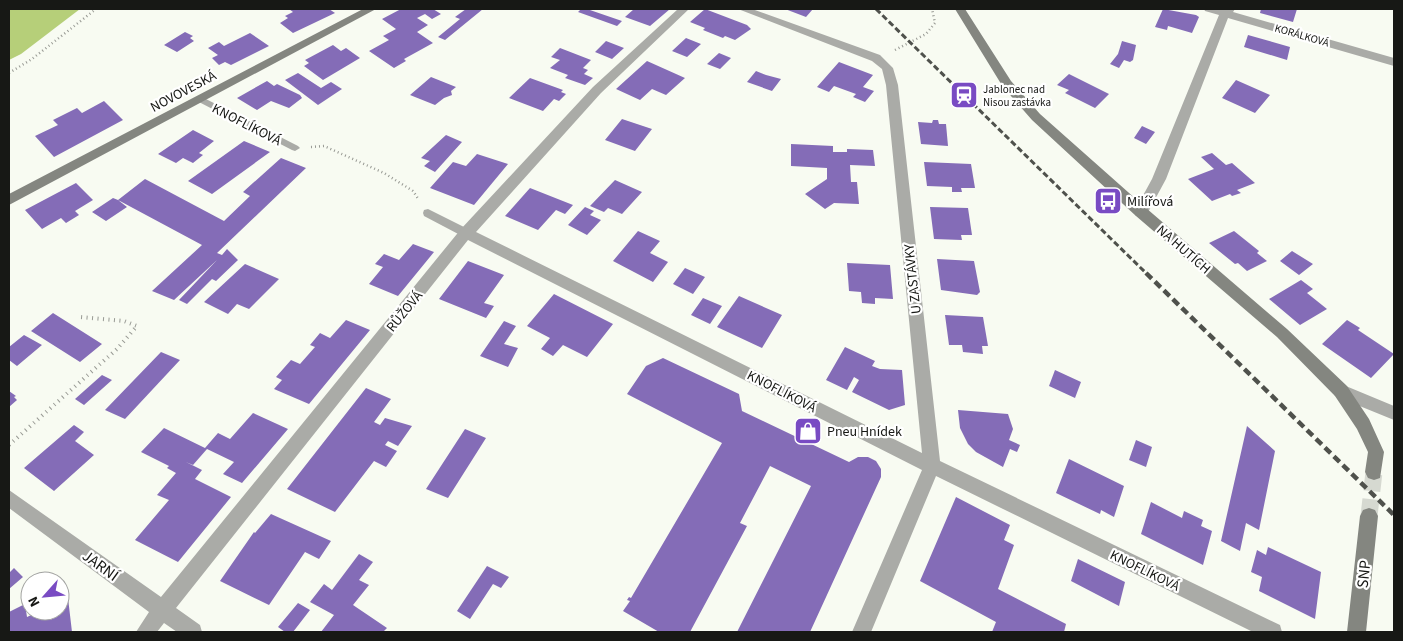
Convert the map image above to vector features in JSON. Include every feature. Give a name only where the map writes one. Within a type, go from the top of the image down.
[{"type":"street","name":"NOVOVESKÁ","points":[[9,200],[371,9]]},
{"type":"street","name":"RŮŽOVÁ","points":[[146,632],[466,233],[597,90],[684,9]]},
{"type":"street","points":[[743,9],[876,58]]},
{"type":"street","name":"NA HUTÍCH","points":[[960,9],[1007,84],[1036,117],[1141,212],[1282,333],[1341,391]]},
{"type":"street","name":"KORÁLKOVÁ","points":[[1209,9],[1227,11],[1394,62]]},
{"type":"street","points":[[1141,212],[1159,179],[1227,11]]},
{"type":"street","name":"U ZASTÁVKY","points":[[861,632],[932,466],[892,85],[887,68],[876,58]]},
{"type":"street","name":"KNOFLÍKOVÁ","points":[[466,233],[932,466],[1273,632]]},
{"type":"street","points":[[1341,391],[1394,413]]},
{"type":"street","points":[[1341,391],[1363,424],[1376,452],[1374,472]]},
{"type":"street","name":"JARNÍ","points":[[9,498],[193,632]]},
{"type":"street","name":"SNP","points":[[1356,632],[1369,516]]},
{"type":"lane","name":"KNOFLÍKOVÁ","points":[[200,99],[295,148]]},
{"type":"lane","name":"KNOFLÍKOVÁ","points":[[428,213],[466,233]]},
{"type":"path","points":[[9,73],[32,60],[96,9]]},
{"type":"path","points":[[876,58],[911,44],[926,34],[935,24],[932,9]]},
{"type":"path","points":[[295,148],[324,146],[384,173],[413,191],[428,213]]},
{"type":"path","points":[[9,445],[117,349],[137,326],[128,320],[90,321],[80,317]]},
{"type":"shaded area","points":[[9,9],[80,9],[21,54],[9,60]]},
{"type":"building","points":[[289,9],[329,9],[335,13],[293,33],[280,23],[288,18],[285,16],[293,12]]},
{"type":"building","points":[[401,9],[433,9],[441,14],[432,19],[425,14],[417,18],[428,25],[417,32],[433,43],[404,59],[406,61],[394,68],[369,51],[389,40],[383,36],[396,29],[382,19]]},
{"type":"building","points":[[466,9],[483,9],[445,40],[438,37],[460,19],[455,17]]},
{"type":"building","points":[[581,9],[587,9],[622,21],[617,26],[578,12]]},
{"type":"building","points":[[634,9],[670,9],[650,26],[625,17]]},
{"type":"building","points":[[705,9],[747,25],[751,29],[735,40],[725,36],[723,38],[703,30],[705,28],[690,22]]},
{"type":"building","points":[[785,9],[813,9],[806,17]]},
{"type":"building","points":[[1163,9],[1199,17],[1192,33],[1168,26],[1167,30],[1155,27]]},
{"type":"building","points":[[1261,9],[1297,9],[1293,22],[1260,13]]},
{"type":"building","points":[[185,32],[193,36],[190,38],[194,41],[177,52],[164,45]]},
{"type":"building","points":[[250,33],[269,46],[231,65],[225,62],[219,65],[212,58],[218,55],[208,48],[219,42],[224,46]]},
{"type":"building","points":[[1248,35],[1290,47],[1287,60],[1244,47]]},
{"type":"building","points":[[686,38],[701,44],[687,57],[672,51]]},
{"type":"building","points":[[606,41],[624,48],[612,59],[595,52]]},
{"type":"building","points":[[1122,41],[1136,45],[1133,60],[1130,62],[1124,60],[1119,68],[1110,64],[1118,54]]},
{"type":"building","points":[[333,45],[341,51],[346,48],[360,58],[323,80],[304,66],[309,63],[305,60]]},
{"type":"building","points":[[560,48],[591,60],[583,68],[588,70],[584,74],[593,78],[585,85],[565,78],[568,75],[550,68],[560,60],[551,57]]},
{"type":"building","points":[[719,53],[731,58],[720,69],[707,64]]},
{"type":"building","points":[[647,61],[685,78],[666,95],[652,89],[640,100],[616,89]]},
{"type":"building","points":[[839,62],[873,75],[863,87],[874,91],[865,102],[853,97],[856,94],[834,86],[829,92],[817,87]]},
{"type":"building","points":[[756,71],[781,79],[772,91],[747,82]]},
{"type":"building","points":[[298,73],[321,88],[331,82],[342,89],[318,105],[285,80]]},
{"type":"building","points":[[1069,74],[1109,94],[1095,108],[1065,93],[1069,90],[1057,85]]},
{"type":"building","points":[[431,77],[456,87],[451,91],[452,95],[435,105],[410,95]]},
{"type":"building","points":[[530,78],[563,90],[561,92],[566,94],[559,101],[554,99],[543,111],[509,98]]},
{"type":"building","points":[[1236,80],[1270,95],[1255,113],[1222,98]]},
{"type":"building","points":[[267,81],[274,86],[277,84],[300,95],[302,98],[289,108],[271,101],[257,110],[237,98]]},
{"type":"building","points":[[104,101],[123,120],[54,157],[35,136],[58,125],[53,120],[77,108],[82,113]]},
{"type":"building","points":[[622,119],[652,129],[635,151],[605,140]]},
{"type":"building","points":[[933,120],[938,120],[939,124],[946,124],[948,146],[921,144],[918,122],[932,123]]},
{"type":"building","points":[[1142,126],[1155,132],[1146,144],[1134,138]]},
{"type":"building","points":[[193,130],[214,141],[199,153],[203,155],[193,163],[183,158],[176,163],[158,154]]},
{"type":"building","points":[[446,135],[462,142],[435,172],[424,166],[430,161],[421,158]]},
{"type":"building","points":[[244,141],[270,152],[212,194],[188,181]]},
{"type":"building","points":[[791,144],[833,146],[833,152],[847,152],[847,149],[873,150],[875,166],[850,165],[851,182],[857,182],[859,204],[834,203],[825,209],[805,194],[827,179],[827,168],[791,166]]},
{"type":"building","points":[[1212,153],[1226,165],[1232,163],[1255,183],[1237,190],[1241,193],[1232,196],[1230,194],[1212,201],[1188,179],[1214,169],[1201,157]]},
{"type":"building","points":[[477,154],[508,164],[474,205],[430,188],[453,162],[466,166]]},
{"type":"building","points":[[281,158],[306,168],[217,253],[222,255],[227,249],[238,260],[216,281],[212,279],[187,304],[179,300],[217,260],[174,300],[152,291],[202,245],[118,200],[145,179],[224,221],[250,196],[243,192]]},
{"type":"building","points":[[924,162],[971,164],[975,188],[961,188],[962,192],[952,192],[952,187],[927,186]]},
{"type":"building","points":[[615,180],[642,192],[622,214],[608,208],[604,212],[590,206]]},
{"type":"building","points":[[76,183],[93,200],[75,211],[79,215],[66,223],[61,218],[42,229],[25,210]]},
{"type":"building","points":[[530,188],[573,205],[565,214],[556,210],[538,230],[505,216]]},
{"type":"building","points":[[113,198],[127,207],[106,221],[92,212]]},
{"type":"building","points":[[585,207],[594,211],[590,215],[601,220],[587,235],[568,225]]},
{"type":"building","points":[[930,207],[968,208],[972,235],[961,235],[962,240],[934,239]]},
{"type":"building","points":[[638,231],[660,241],[650,253],[668,262],[653,282],[613,261]]},
{"type":"building","points":[[1234,231],[1259,251],[1257,253],[1267,261],[1247,271],[1209,243]]},
{"type":"building","points":[[413,244],[434,252],[398,296],[369,284],[383,267],[375,264],[384,254],[399,260]]},
{"type":"building","points":[[1292,251],[1313,264],[1299,275],[1280,261]]},
{"type":"building","points":[[937,259],[974,261],[980,292],[977,295],[941,290]]},
{"type":"building","points":[[468,261],[504,275],[484,303],[494,306],[486,318],[439,299]]},
{"type":"building","points":[[847,263],[890,265],[893,299],[875,298],[875,304],[862,303],[861,292],[849,291]]},
{"type":"building","points":[[245,264],[279,279],[249,309],[237,304],[228,314],[204,302]]},
{"type":"building","points":[[685,268],[705,277],[693,294],[673,284]]},
{"type":"building","points":[[1301,280],[1313,289],[1307,293],[1327,309],[1300,325],[1269,299]]},
{"type":"building","points":[[554,294],[613,324],[587,357],[563,345],[553,356],[541,349],[550,338],[527,326]]},
{"type":"building","points":[[739,296],[782,315],[762,348],[717,327]]},
{"type":"building","points":[[703,298],[722,306],[710,324],[691,315]]},
{"type":"building","points":[[53,313],[102,344],[80,362],[31,331]]},
{"type":"building","points":[[945,315],[983,317],[988,346],[982,346],[983,354],[963,352],[962,345],[949,345]]},
{"type":"building","points":[[346,320],[370,330],[309,404],[274,389],[282,380],[276,377],[291,360],[300,364],[315,347],[310,345],[320,333],[330,338]]},
{"type":"building","points":[[1347,320],[1360,328],[1358,330],[1394,354],[1371,378],[1322,344]]},
{"type":"building","points":[[504,321],[516,326],[504,344],[518,348],[508,367],[480,356]]},
{"type":"building","points":[[24,335],[42,345],[17,366],[9,360],[9,347]]},
{"type":"building","points":[[845,347],[875,361],[872,366],[880,369],[902,370],[905,405],[889,410],[852,392],[859,380],[854,377],[847,390],[826,380]]},
{"type":"building","points":[[161,352],[180,360],[125,419],[105,410]]},
{"type":"building","points":[[663,358],[739,394],[742,411],[849,462],[858,457],[868,457],[876,461],[881,469],[881,477],[810,632],[737,632],[811,486],[770,466],[740,523],[747,526],[690,632],[659,632],[623,611],[630,601],[627,600],[629,597],[631,598],[722,443],[627,394],[646,366]]},
{"type":"building","points":[[1055,370],[1081,382],[1075,398],[1049,386]]},
{"type":"building","points":[[102,375],[112,380],[84,405],[75,399]]},
{"type":"building","points":[[366,388],[391,399],[374,422],[380,425],[385,418],[412,426],[398,446],[388,441],[385,445],[397,451],[386,467],[374,461],[335,512],[287,489]]},
{"type":"building","points":[[9,391],[16,396],[14,397],[17,400],[9,407]]},
{"type":"building","points":[[958,410],[1008,414],[1013,429],[1009,440],[1020,445],[1017,452],[1010,449],[1003,467],[976,452],[968,444],[960,428]]},
{"type":"building","points":[[253,413],[288,429],[242,483],[223,474],[234,462],[207,449],[193,465],[186,462],[202,470],[195,479],[231,497],[178,562],[135,540],[169,500],[157,495],[176,473],[167,468],[169,466],[141,452],[164,428],[205,448],[218,433],[230,439]]},
{"type":"building","points":[[74,425],[84,432],[75,441],[94,455],[54,491],[24,468]]},
{"type":"building","points":[[1247,426],[1275,451],[1259,530],[1246,523],[1240,551],[1221,541]]},
{"type":"building","points":[[465,429],[486,438],[448,498],[426,489]]},
{"type":"building","points":[[1136,440],[1152,447],[1146,467],[1129,460]]},
{"type":"building","points":[[1069,459],[1124,486],[1114,517],[1101,510],[1100,514],[1056,493]]},
{"type":"building","points":[[956,497],[1010,525],[1004,540],[1014,545],[998,589],[1066,624],[1064,632],[992,632],[996,622],[920,581]]},
{"type":"building","points":[[1151,502],[1182,518],[1184,511],[1203,520],[1201,526],[1212,531],[1203,565],[1141,534]]},
{"type":"building","points":[[271,514],[331,541],[319,559],[305,552],[269,605],[220,581],[254,532]]},
{"type":"building","points":[[1268,547],[1321,572],[1315,619],[1259,591],[1262,577],[1251,572],[1257,550],[1266,555]]},
{"type":"building","points":[[359,554],[373,562],[359,580],[369,585],[353,605],[387,628],[383,632],[321,632],[334,615],[310,602],[324,584],[332,590]]},
{"type":"building","points":[[1078,559],[1125,582],[1119,606],[1071,581]]},
{"type":"building","points":[[487,566],[509,577],[501,588],[493,584],[470,619],[457,611]]},
{"type":"building","points":[[14,568],[20,574],[20,580],[9,589],[9,573]]},
{"type":"building","points":[[298,603],[310,610],[293,632],[285,632],[278,627]]},
{"type":"building","points":[[20,606],[20,621],[70,621],[70,615],[72,632],[9,632],[9,612]]},
{"type":"tunnel","points":[[1369,516],[1374,472]]},
{"type":"railway","points":[[876,9],[1147,274]]},
{"type":"railway","points":[[1146,273],[1394,515]]},
{"type":"place","name":"Jablonec nad Nisou zastávka","points":[[964,95]]},
{"type":"place","name":"Milířová","points":[[1108,201]]},
{"type":"place","name":"Pneu Hnídek","points":[[808,431]]}]
